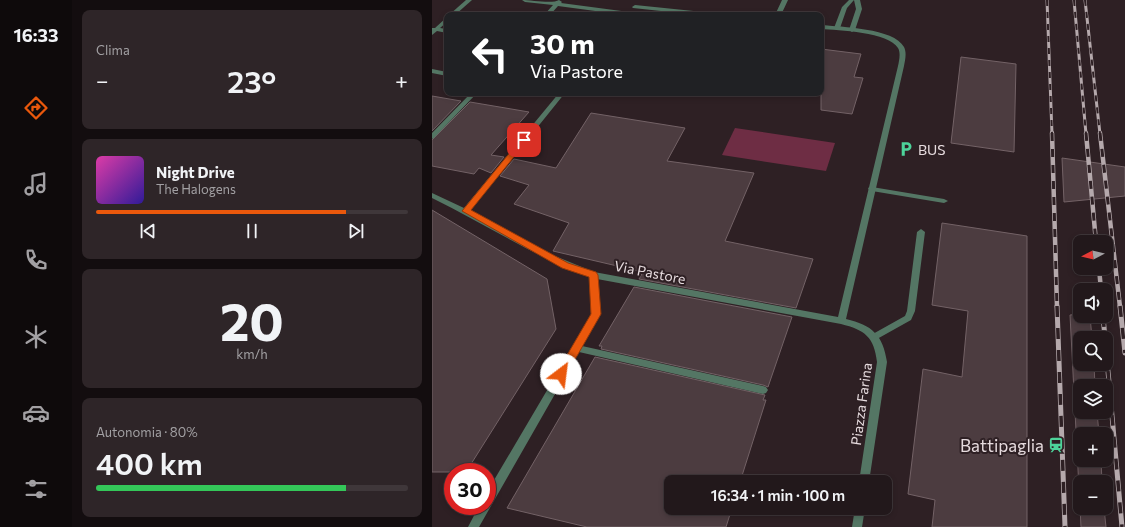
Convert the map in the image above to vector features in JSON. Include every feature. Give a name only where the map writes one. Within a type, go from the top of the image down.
[{"type":"street","points":[[455,12],[469,0]]},
{"type":"street","points":[[525,0],[559,2],[617,12]]},
{"type":"street","points":[[631,12],[641,0]]},
{"type":"street","points":[[779,12],[785,0]]},
{"type":"street","points":[[837,28],[845,7],[852,0]]},
{"type":"street","points":[[852,30],[859,9],[857,0]]},
{"type":"street","points":[[550,12],[559,2]]},
{"type":"street","points":[[635,7],[684,12]]},
{"type":"street","points":[[433,30],[444,22]]},
{"type":"street","points":[[824,27],[874,33],[889,38],[899,44],[903,52],[841,321]]},
{"type":"street","points":[[433,30],[444,31]]},
{"type":"street","points":[[432,71],[444,73]]},
{"type":"street","points":[[432,137],[471,96]]},
{"type":"street","points":[[466,211],[560,96]]},
{"type":"street","points":[[872,189],[944,201]]},
{"type":"street","name":"Via Pastore","points":[[432,195],[466,211],[565,265],[593,275],[841,321],[863,327],[874,337]]},
{"type":"street","points":[[874,337],[908,318],[911,311],[921,232]]},
{"type":"street","points":[[496,486],[596,314],[593,275]]},
{"type":"street","name":"Piazza Farina","points":[[865,475],[882,362],[882,352],[874,337]]},
{"type":"street","points":[[576,348],[762,390]]},
{"type":"street","points":[[474,527],[480,515]]},
{"type":"street","points":[[857,527],[859,515]]},
{"type":"shaded area","points":[[735,128],[835,143],[826,171],[722,155]]},
{"type":"building","points":[[824,49],[861,54],[854,77],[863,78],[852,114],[821,110],[821,96],[824,96]]},
{"type":"building","points":[[961,57],[1016,64],[1014,152],[951,143]]},
{"type":"building","points":[[432,96],[461,101],[432,131]]},
{"type":"building","points":[[470,102],[529,112],[491,155],[504,157],[491,173],[479,168],[474,174],[432,166],[432,140]]},
{"type":"building","points":[[591,113],[685,128],[667,161],[754,173],[725,241],[813,259],[796,308],[639,279],[643,272],[553,251],[569,223],[514,204],[529,185],[500,176],[514,159],[556,168]]},
{"type":"building","points":[[1062,158],[1125,167],[1125,196],[1064,202]]},
{"type":"building","points":[[432,210],[547,279],[556,329],[472,463],[444,463],[444,472],[432,472]]},
{"type":"building","name":"Battipaglia","points":[[942,223],[1027,236],[1027,527],[932,527],[935,500],[908,494],[923,369],[962,377],[968,311],[932,305]]},
{"type":"building","points":[[634,287],[792,317],[768,387],[601,349],[602,346],[599,346]]},
{"type":"building","points":[[1070,315],[1073,315],[1073,323],[1091,323],[1091,331],[1073,331],[1073,371],[1094,371],[1095,379],[1073,379]]},
{"type":"building","points":[[595,357],[765,395],[763,400],[766,400],[742,475],[664,475],[664,515],[730,515],[726,527],[587,527],[507,508]]},
{"type":"building","points":[[1075,419],[1098,419],[1098,427],[1076,427]]},
{"type":"building","points":[[1078,467],[1101,467],[1102,475],[1078,475]]},
{"type":"building","points":[[1080,515],[1105,515],[1106,527],[1081,527]]},
{"type":"railway","points":[[1047,0],[1052,134]]},
{"type":"railway","points":[[1074,0],[1086,134]]},
{"type":"railway","points":[[1085,0],[1100,134]]},
{"type":"railway","points":[[1052,133],[1057,307]]},
{"type":"railway","points":[[1086,133],[1095,235]]},
{"type":"railway","points":[[1100,133],[1120,307]]},
{"type":"railway","points":[[1100,275],[1100,283]]},
{"type":"railway","points":[[1057,306],[1065,527]]},
{"type":"railway","points":[[1120,306],[1125,353]]},
{"type":"railway","points":[[1104,323],[1104,331]]},
{"type":"railway","points":[[1108,371],[1122,527]]},
{"type":"place","name":"BUS","points":[[906,149]]},
{"type":"place","name":"Battipaglia","points":[[1056,445]]},
{"type":"route","points":[[524,140],[466,211],[565,265],[593,275],[596,314],[561,374]]}]
